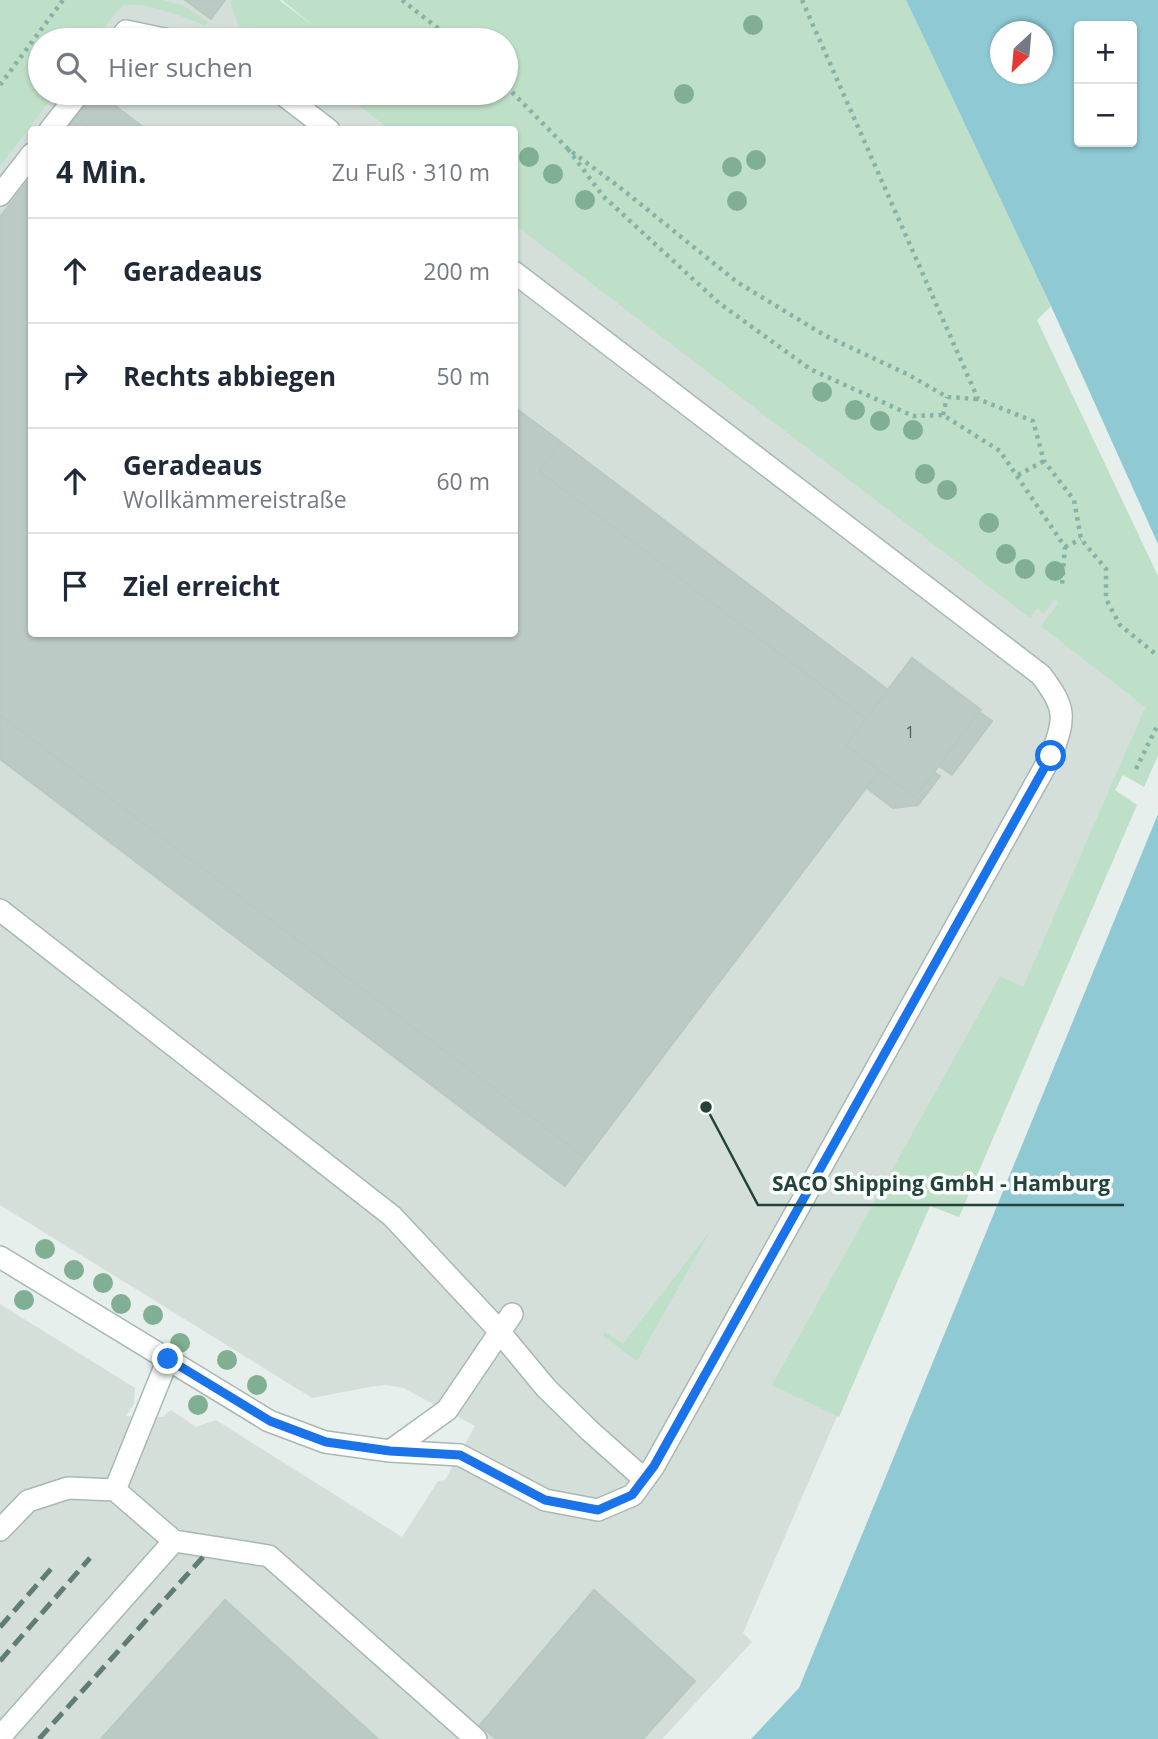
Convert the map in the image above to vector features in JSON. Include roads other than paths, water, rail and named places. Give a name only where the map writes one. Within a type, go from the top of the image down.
[{"type":"street","points":[[53,126],[70,105]]},
{"type":"street","points":[[297,105],[324,126]]},
{"type":"street","points":[[0,195],[28,159]]},
{"type":"street","points":[[0,1257],[270,1421],[326,1442],[390,1451],[460,1455],[545,1500],[598,1510],[632,1495],[673,1432],[1051,756],[1062,726],[1058,697],[1041,675],[518,275]]},
{"type":"street","points":[[0,910],[392,1216],[500,1332],[546,1388],[644,1479]]},
{"type":"street","points":[[390,1451],[447,1410],[512,1314]]},
{"type":"street","points":[[115,1490],[168,1359]]},
{"type":"street","points":[[0,1530],[28,1501],[68,1488],[115,1490],[174,1541],[269,1556],[476,1739]]},
{"type":"street","points":[[0,1737],[174,1541]]},
{"type":"water","points":[[906,0],[1158,0],[1158,544],[1051,306]]},
{"type":"water","points":[[1158,814],[1158,1739],[751,1739],[799,1688]]},
{"type":"railway","points":[[39,1739],[204,1556]]},
{"type":"railway","points":[[0,1661],[90,1558]]},
{"type":"railway","points":[[0,1627],[51,1569]]},
{"type":"place","name":"SACO Shipping GmbH - Hamburg","points":[[706,1107]]}]
